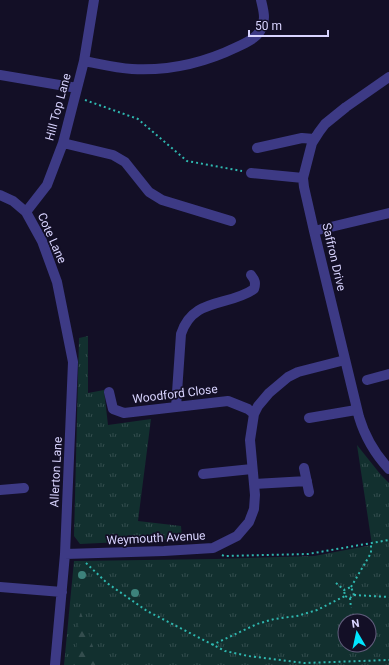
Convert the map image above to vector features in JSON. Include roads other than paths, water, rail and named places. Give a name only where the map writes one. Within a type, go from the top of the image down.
[{"type":"street","name":"Hill Top Lane","points":[[26,212],[47,185],[63,143],[84,60],[94,0]]},
{"type":"street","points":[[84,60],[106,66],[132,69],[159,69],[179,67],[221,55],[251,40],[260,32],[265,17],[261,0]]},
{"type":"street","points":[[0,75],[76,92]]},
{"type":"street","name":"Saffron Drive","points":[[389,77],[346,107],[319,132],[312,143],[303,178],[356,410],[364,435],[389,469]]},
{"type":"street","points":[[257,148],[302,138],[314,139]]},
{"type":"street","points":[[63,143],[113,155],[125,162],[149,192],[162,200],[231,221]]},
{"type":"street","points":[[251,173],[303,178]]},
{"type":"street","name":"Cote Lane","points":[[0,195],[13,201],[26,212],[42,241],[57,282]]},
{"type":"street","points":[[314,231],[389,213]]},
{"type":"street","points":[[176,407],[181,334],[183,327],[199,309],[238,297],[254,289],[256,284],[251,275]]},
{"type":"street","name":"Allerton Lane","points":[[55,665],[65,554],[72,362],[57,282]]},
{"type":"street","name":"Weymouth Avenue","points":[[65,554],[213,548],[237,536],[249,522],[254,509],[255,496],[250,440],[254,414],[258,406],[269,393],[288,377],[298,372],[345,360]]},
{"type":"street","points":[[367,380],[389,374]]},
{"type":"street","name":"Woodford Close","points":[[109,392],[114,410],[124,413],[228,401],[248,409],[254,414]]},
{"type":"street","points":[[309,418],[356,410]]},
{"type":"street","points":[[304,468],[309,492]]},
{"type":"street","points":[[204,474],[252,469]]},
{"type":"street","points":[[254,484],[307,481]]},
{"type":"street","points":[[0,490],[24,488]]},
{"type":"street","points":[[0,587],[62,592]]}]
